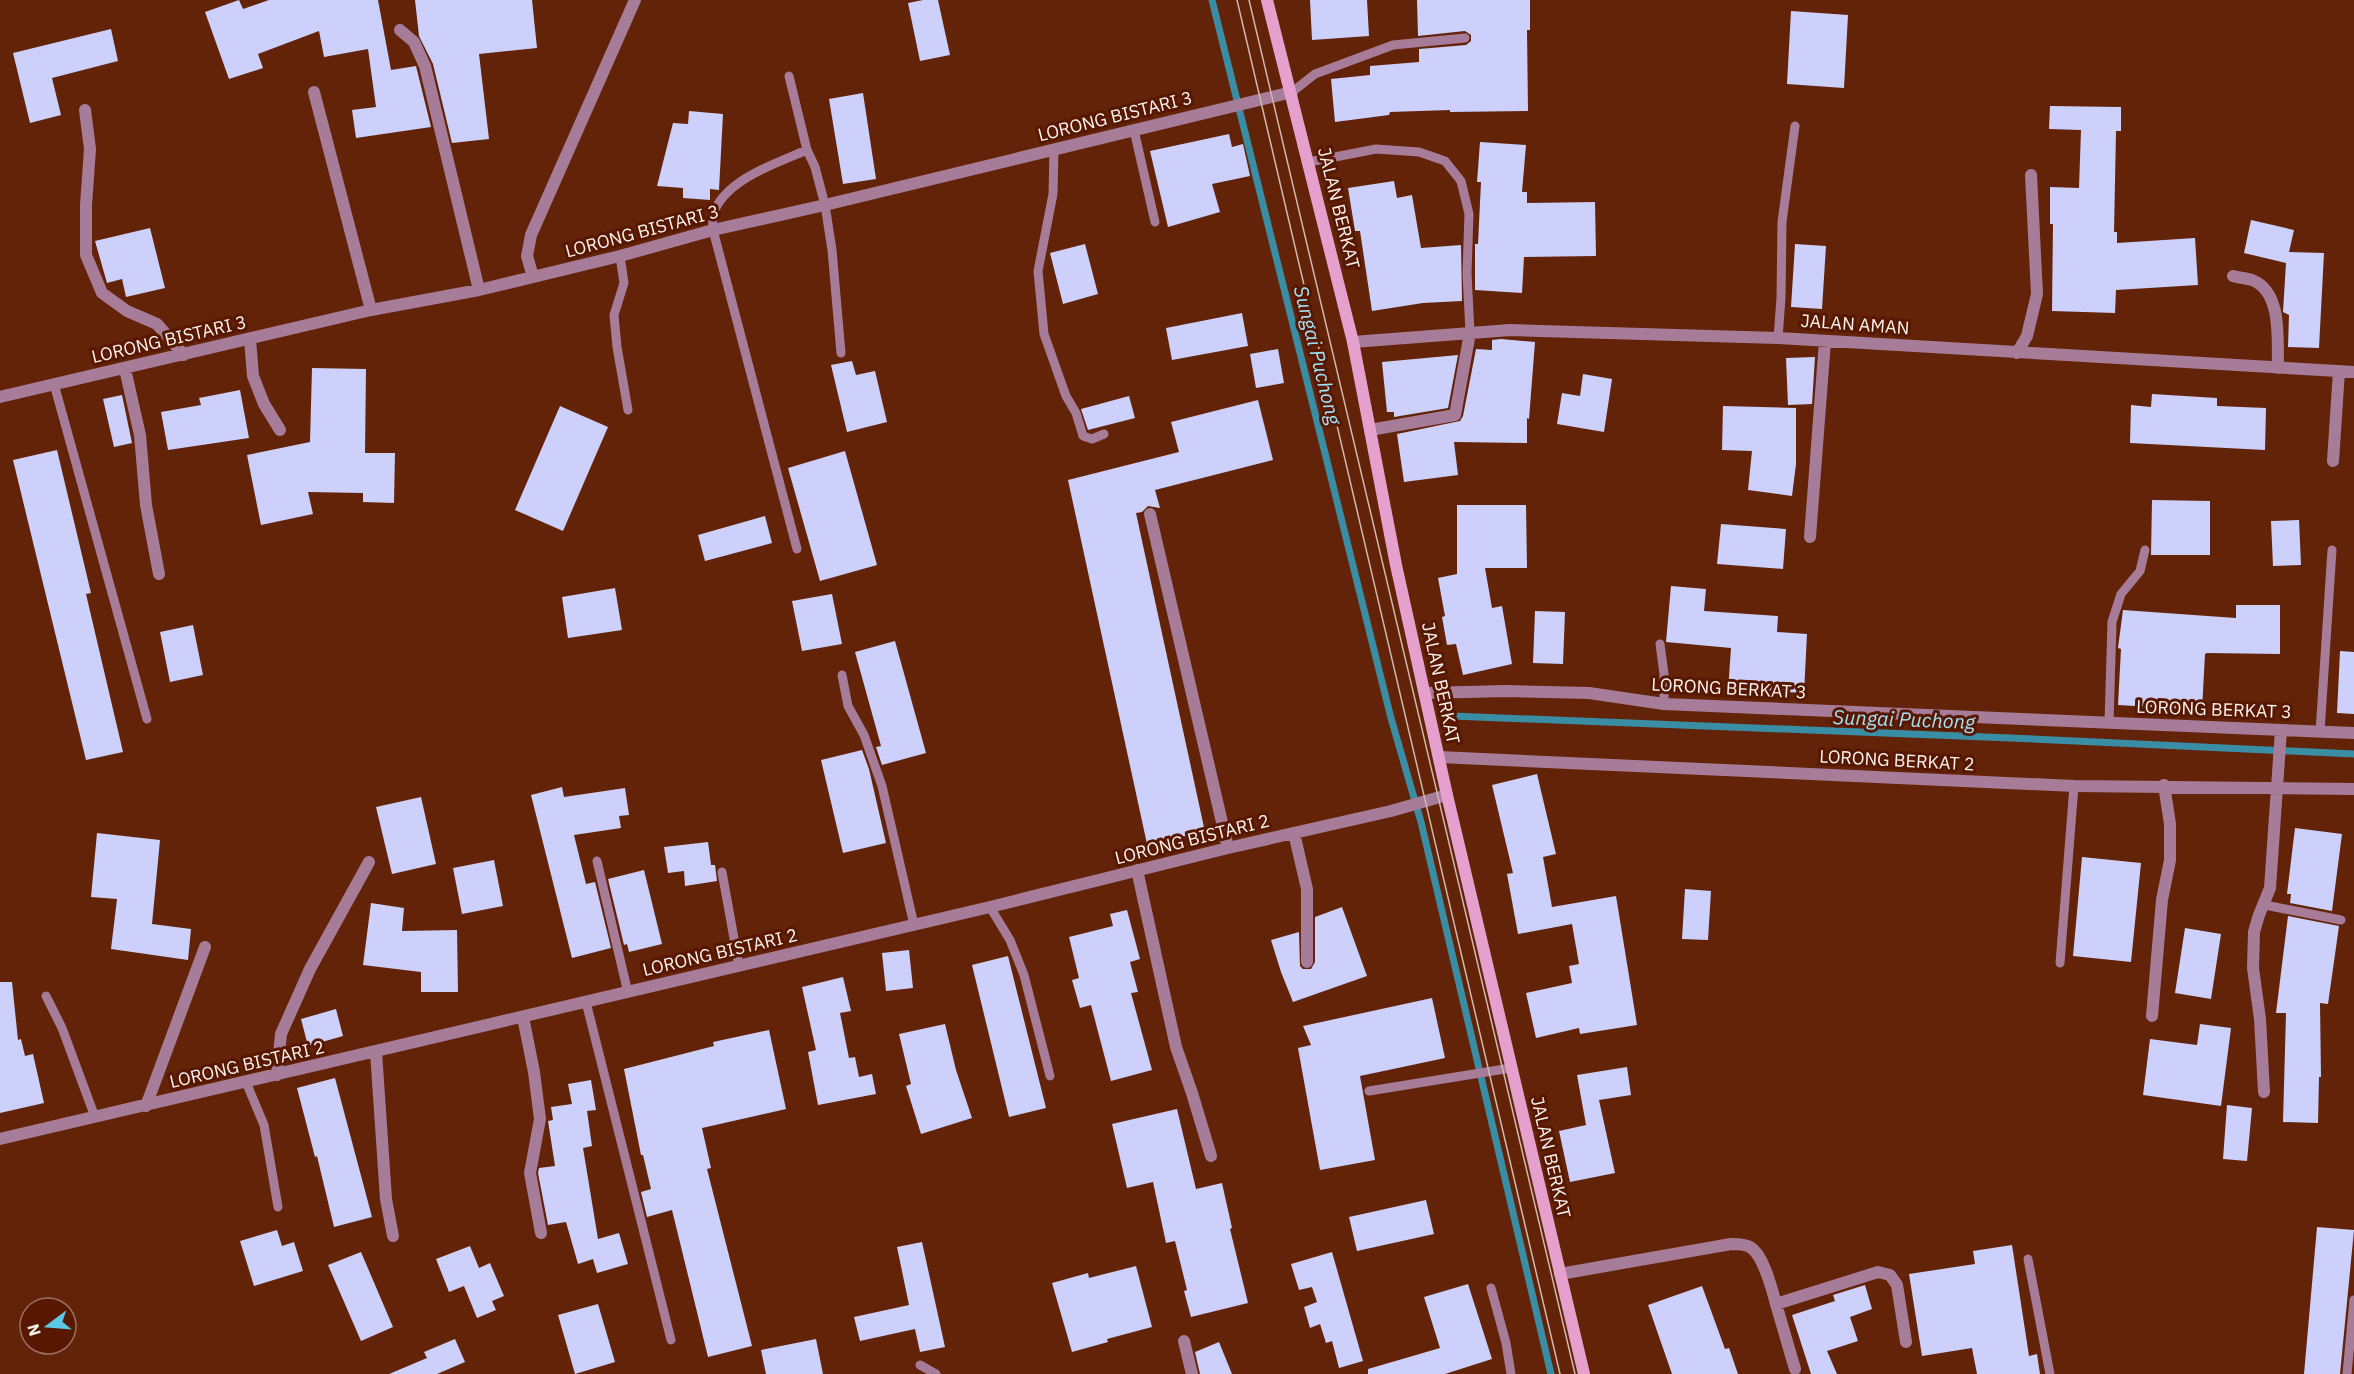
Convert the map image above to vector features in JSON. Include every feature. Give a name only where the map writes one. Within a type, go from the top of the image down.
[{"type":"street","points":[[533,277],[527,256],[531,235],[635,0]]},
{"type":"street","name":"JALAN BERKAT","points":[[1267,0],[1292,92],[1353,342],[1396,565],[1447,795],[1584,1374]]},
{"type":"street","points":[[400,30],[414,42],[425,66],[479,290]]},
{"type":"street","points":[[314,92],[371,310]]},
{"type":"street","name":"LORONG BISTARI 3","points":[[0,397],[371,310],[479,290],[620,256],[712,230],[825,205],[1292,92]]},
{"type":"street","points":[[85,110],[90,148],[86,205],[86,255],[102,293],[127,311],[157,324],[184,355]]},
{"type":"street","points":[[2017,353],[2027,336],[2037,294],[2031,175]]},
{"type":"street","points":[[2233,276],[2254,280],[2270,293],[2275,313],[2278,368]]},
{"type":"street","name":"JALAN AMAN","points":[[1353,342],[1510,330],[1778,338],[2354,372]]},
{"type":"street","points":[[1370,430],[1455,415],[1470,333]]},
{"type":"street","points":[[250,339],[253,376],[264,404],[279,430]]},
{"type":"street","points":[[1810,537],[1825,340]]},
{"type":"street","points":[[125,369],[140,435],[146,505],[159,574]]},
{"type":"street","points":[[2332,461],[2339,371]]},
{"type":"street","points":[[1150,514],[1228,848]]},
{"type":"street","name":"LORONG BERKAT 3","points":[[1425,693],[1505,691],[1589,693],[1664,705],[2109,723],[2281,734],[2354,733]]},
{"type":"street","points":[[2264,1092],[2260,1019],[2253,968],[2254,932],[2270,888],[2281,734]]},
{"type":"street","name":"LORONG BERKAT 2","points":[[1439,757],[2074,786],[2277,780],[2354,789]]},
{"type":"street","points":[[2152,1016],[2162,900],[2170,860],[2170,824],[2164,785]]},
{"type":"street","name":"LORONG BISTARI 2","points":[[0,1139],[990,907],[1228,848],[1391,811],[1447,795]]},
{"type":"street","points":[[1294,833],[1307,889],[1307,962]]},
{"type":"street","points":[[277,1075],[281,1034],[310,969],[369,862]]},
{"type":"street","points":[[1137,870],[1176,1047],[1210,1156]]},
{"type":"street","points":[[146,1106],[205,946]]},
{"type":"street","points":[[523,1017],[534,1071],[540,1119],[531,1173],[541,1233]]},
{"type":"street","points":[[376,1052],[386,1200],[393,1236]]},
{"type":"street","points":[[1560,1274],[1731,1244],[1751,1247],[1759,1257],[1776,1304],[1795,1369]]},
{"type":"street","points":[[1776,1304],[1878,1272],[1890,1275],[1897,1285],[1906,1342]]},
{"type":"street","points":[[1184,1341],[1192,1374]]},
{"type":"lane","points":[[1292,92],[1315,74],[1393,45],[1465,38]]},
{"type":"lane","points":[[789,76],[807,150],[815,167],[825,205],[832,250],[840,353]]},
{"type":"lane","points":[[1778,338],[1782,222],[1795,126]]},
{"type":"lane","points":[[1134,130],[1155,222]]},
{"type":"lane","points":[[1309,162],[1377,149],[1419,152],[1445,161],[1461,181],[1469,214],[1467,273],[1470,333]]},
{"type":"lane","points":[[796,549],[712,230],[714,212],[724,197],[749,175],[807,150]]},
{"type":"lane","points":[[1054,150],[1053,194],[1038,271],[1044,334],[1083,436],[1092,439],[1104,434]]},
{"type":"lane","points":[[620,256],[624,283],[614,315],[628,410]]},
{"type":"lane","points":[[54,384],[147,719]]},
{"type":"lane","points":[[2109,723],[2112,622],[2121,594],[2140,572],[2145,550]]},
{"type":"lane","points":[[2320,732],[2332,550]]},
{"type":"lane","points":[[1660,644],[1664,674],[1664,705]]},
{"type":"lane","points":[[842,675],[848,706],[864,735],[882,786],[914,925]]},
{"type":"lane","points":[[2060,963],[2074,786]]},
{"type":"lane","points":[[597,861],[628,993]]},
{"type":"lane","points":[[722,872],[739,966]]},
{"type":"lane","points":[[2265,905],[2341,920]]},
{"type":"lane","points":[[990,907],[1010,940],[1024,975],[1050,1076]]},
{"type":"lane","points":[[46,996],[62,1028],[95,1117]]},
{"type":"lane","points":[[586,1002],[671,1340]]},
{"type":"lane","points":[[1369,1091],[1511,1068]]},
{"type":"lane","points":[[246,1082],[264,1125],[278,1207]]},
{"type":"lane","points":[[2028,1259],[2050,1374]]},
{"type":"lane","points":[[1491,1288],[1506,1343],[1511,1374]]},
{"type":"lane","points":[[2347,1374],[2354,1300]]},
{"type":"lane","points":[[920,1365],[936,1374]]},
{"type":"building","points":[[239,0],[243,9],[269,0],[378,0],[391,70],[416,66],[431,127],[356,138],[352,110],[376,107],[368,49],[324,57],[319,31],[258,54],[263,68],[229,79],[205,12]]},
{"type":"building","points":[[415,0],[532,0],[537,48],[479,54],[489,139],[452,143],[433,64],[419,36]]},
{"type":"building","points":[[938,0],[950,55],[920,61],[908,3]]},
{"type":"building","points":[[1310,0],[1367,0],[1369,36],[1312,40]]},
{"type":"building","points":[[1417,0],[1530,0],[1530,30],[1527,30],[1528,111],[1390,112],[1389,115],[1335,122],[1331,79],[1370,75],[1370,66],[1419,62],[1419,49],[1466,45],[1471,41],[1471,35],[1465,31],[1418,36]]},
{"type":"building","points":[[1791,11],[1848,15],[1844,88],[1787,84]]},
{"type":"building","points":[[111,29],[118,61],[52,78],[61,115],[30,123],[13,53]]},
{"type":"building","points":[[863,93],[876,179],[843,184],[829,99]]},
{"type":"building","points":[[2050,106],[2121,107],[2121,131],[2116,131],[2114,232],[2117,232],[2117,243],[2195,238],[2198,285],[2116,290],[2115,313],[2052,311],[2053,224],[2050,224],[2050,187],[2079,188],[2081,130],[2049,129]]},
{"type":"building","points":[[689,111],[723,114],[719,190],[710,189],[710,200],[683,198],[683,188],[657,186],[673,123],[688,124]]},
{"type":"building","points":[[1229,134],[1232,147],[1243,144],[1250,176],[1212,184],[1220,212],[1168,227],[1150,151]]},
{"type":"building","points":[[1480,142],[1526,145],[1522,192],[1527,192],[1527,203],[1595,202],[1596,256],[1524,257],[1522,293],[1475,290],[1475,244],[1478,244],[1481,182],[1477,182]]},
{"type":"building","points":[[1394,181],[1397,198],[1412,195],[1421,248],[1461,245],[1462,301],[1423,303],[1372,311],[1360,231],[1355,231],[1348,188]]},
{"type":"building","points":[[2251,220],[2294,230],[2289,252],[2324,253],[2319,348],[2288,347],[2289,315],[2283,312],[2286,263],[2244,253]]},
{"type":"building","points":[[150,228],[165,288],[126,297],[122,279],[107,283],[95,241]]},
{"type":"building","points":[[1085,244],[1098,294],[1063,304],[1050,253]]},
{"type":"building","points":[[1795,244],[1826,246],[1822,309],[1791,307]]},
{"type":"building","points":[[1242,313],[1248,346],[1172,360],[1166,328]]},
{"type":"building","points":[[1492,340],[1535,342],[1529,419],[1527,418],[1527,443],[1454,442],[1458,475],[1404,482],[1397,434],[1460,421],[1463,416],[1476,349],[1492,350]]},
{"type":"building","points":[[1278,349],[1284,383],[1256,388],[1250,354]]},
{"type":"building","points":[[1458,355],[1448,408],[1394,417],[1394,412],[1387,412],[1382,362]]},
{"type":"building","points":[[1815,357],[1812,404],[1788,405],[1786,358]]},
{"type":"building","points":[[852,361],[856,375],[875,371],[887,422],[847,432],[831,365]]},
{"type":"building","points":[[312,368],[366,369],[365,453],[395,453],[394,503],[363,502],[363,493],[308,492],[313,514],[261,525],[247,455],[310,442]]},
{"type":"building","points":[[1583,374],[1612,379],[1604,432],[1557,424],[1562,393],[1580,396]]},
{"type":"building","points":[[240,390],[249,438],[168,450],[161,412],[201,405],[199,398]]},
{"type":"building","points":[[2152,394],[2217,398],[2217,406],[2266,408],[2265,450],[2130,443],[2131,405],[2151,407]]},
{"type":"building","points":[[122,395],[132,443],[114,447],[103,399]]},
{"type":"building","points":[[1129,396],[1135,418],[1088,430],[1081,409]]},
{"type":"building","points":[[1258,400],[1273,460],[1155,490],[1160,508],[1148,506],[1142,512],[1136,513],[1205,832],[1147,844],[1068,480],[1179,452],[1171,422]]},
{"type":"building","points":[[560,406],[608,427],[563,531],[515,510]]},
{"type":"building","points":[[1723,406],[1796,408],[1796,464],[1792,496],[1748,490],[1752,451],[1722,450]]},
{"type":"building","points":[[57,450],[91,593],[86,594],[123,752],[86,760],[13,460]]},
{"type":"building","points":[[845,451],[877,565],[820,581],[788,468]]},
{"type":"building","points":[[2152,500],[2210,501],[2210,555],[2151,555]]},
{"type":"building","points":[[1457,505],[1526,505],[1527,568],[1485,568],[1492,608],[1502,606],[1512,664],[1463,675],[1456,644],[1447,645],[1442,617],[1445,616],[1438,578],[1457,574]]},
{"type":"building","points":[[765,516],[772,543],[705,561],[698,535]]},
{"type":"building","points":[[2299,520],[2301,565],[2273,566],[2271,521]]},
{"type":"building","points":[[1721,524],[1786,529],[1783,569],[1717,564]]},
{"type":"building","points":[[1671,586],[1706,589],[1704,611],[1778,616],[1777,632],[1807,634],[1804,693],[1772,691],[1772,694],[1728,691],[1731,648],[1666,642]]},
{"type":"building","points":[[615,588],[622,630],[568,638],[562,597]]},
{"type":"building","points":[[832,594],[842,644],[802,651],[792,601]]},
{"type":"building","points":[[2236,605],[2280,605],[2280,654],[2205,654],[2202,710],[2118,705],[2121,649],[2118,648],[2123,610],[2236,618]]},
{"type":"building","points":[[1535,611],[1565,612],[1563,664],[1533,663]]},
{"type":"building","points":[[193,625],[203,675],[170,682],[160,632]]},
{"type":"building","points":[[895,641],[926,753],[882,765],[876,747],[881,746],[855,652]]},
{"type":"building","points":[[2340,651],[2354,652],[2354,714],[2337,713]]},
{"type":"building","points":[[862,750],[869,769],[886,843],[843,853],[821,760]]},
{"type":"building","points":[[1537,774],[1556,854],[1543,857],[1552,907],[1616,896],[1637,1025],[1580,1034],[1579,1028],[1536,1038],[1526,993],[1572,983],[1569,966],[1579,964],[1572,924],[1518,934],[1507,874],[1513,873],[1492,785]]},
{"type":"building","points":[[562,787],[564,797],[625,788],[629,815],[619,816],[621,828],[574,835],[586,884],[595,882],[611,948],[572,958],[531,795]]},
{"type":"building","points":[[421,797],[436,864],[392,874],[376,807]]},
{"type":"building","points":[[2295,828],[2342,834],[2332,911],[2290,903],[2291,894],[2287,894]]},
{"type":"building","points":[[97,833],[160,840],[152,924],[191,929],[188,960],[111,949],[117,899],[91,897]]},
{"type":"building","points":[[708,842],[711,865],[715,865],[717,881],[685,886],[684,871],[668,873],[664,847]]},
{"type":"building","points":[[2082,857],[2141,863],[2131,962],[2073,956]]},
{"type":"building","points":[[494,860],[503,906],[462,914],[453,868]]},
{"type":"building","points":[[644,870],[662,944],[629,952],[627,944],[624,945],[608,879]]},
{"type":"building","points":[[1685,889],[1711,891],[1708,940],[1682,939]]},
{"type":"building","points":[[371,903],[404,908],[402,931],[457,930],[458,992],[421,992],[421,972],[363,965]]},
{"type":"building","points":[[1342,907],[1367,976],[1293,1002],[1271,940],[1299,932],[1300,966],[1303,969],[1311,969],[1315,962],[1315,917]]},
{"type":"building","points":[[1127,910],[1140,959],[1130,962],[1138,992],[1131,993],[1152,1070],[1111,1081],[1091,1005],[1080,1008],[1072,980],[1079,978],[1069,937],[1113,926],[1110,914]]},
{"type":"building","points":[[2288,916],[2339,926],[2328,1004],[2320,1003],[2321,1077],[2319,1077],[2318,1123],[2283,1122],[2286,1013],[2276,1013]]},
{"type":"building","points":[[2185,928],[2221,934],[2211,999],[2175,993]]},
{"type":"building","points":[[909,950],[913,988],[886,991],[882,953]]},
{"type":"building","points":[[1008,956],[1046,1108],[1009,1117],[972,965]]},
{"type":"building","points":[[843,977],[851,1011],[840,1013],[849,1058],[855,1057],[859,1077],[872,1074],[876,1094],[818,1105],[808,1052],[816,1050],[802,987]]},
{"type":"building","points":[[0,982],[12,982],[18,1040],[21,1039],[25,1056],[33,1054],[44,1103],[0,1113]]},
{"type":"building","points":[[1432,998],[1445,1058],[1360,1076],[1375,1160],[1320,1170],[1298,1048],[1311,1045],[1303,1026]]},
{"type":"building","points":[[336,1009],[343,1036],[308,1046],[301,1019]]},
{"type":"building","points":[[945,1024],[956,1070],[972,1118],[921,1134],[906,1086],[911,1084],[899,1034]]},
{"type":"building","points":[[2200,1024],[2231,1028],[2221,1106],[2143,1095],[2150,1039],[2197,1045]]},
{"type":"building","points":[[769,1030],[786,1109],[702,1128],[711,1168],[707,1169],[752,1346],[708,1357],[672,1210],[647,1217],[641,1192],[651,1189],[643,1155],[641,1155],[624,1069],[714,1046],[713,1042]]},
{"type":"building","points":[[1627,1067],[1631,1095],[1599,1100],[1615,1173],[1570,1182],[1559,1131],[1586,1125],[1577,1075]]},
{"type":"building","points":[[335,1078],[372,1217],[334,1227],[317,1156],[315,1157],[297,1088]]},
{"type":"building","points":[[591,1080],[596,1110],[587,1111],[592,1146],[583,1148],[598,1239],[619,1233],[628,1264],[597,1273],[593,1259],[578,1264],[566,1222],[548,1225],[538,1173],[539,1168],[555,1166],[548,1121],[553,1120],[551,1107],[572,1104],[568,1084]]},
{"type":"building","points":[[2227,1105],[2252,1108],[2247,1161],[2223,1159]]},
{"type":"building","points":[[1177,1109],[1196,1189],[1222,1183],[1232,1228],[1230,1229],[1248,1303],[1191,1317],[1175,1241],[1166,1243],[1153,1182],[1127,1188],[1112,1124]]},
{"type":"building","points":[[1426,1200],[1434,1234],[1357,1251],[1349,1217]]},
{"type":"building","points":[[2317,1227],[2354,1230],[2340,1374],[2304,1374]]},
{"type":"building","points":[[277,1230],[282,1246],[294,1242],[303,1271],[254,1286],[240,1241]]},
{"type":"building","points":[[922,1242],[945,1347],[920,1352],[915,1329],[860,1341],[854,1317],[909,1305],[897,1247]]},
{"type":"building","points":[[2012,1245],[2029,1356],[2037,1354],[2040,1374],[1977,1374],[1972,1348],[1922,1356],[1909,1274],[1975,1264],[1973,1251]]},
{"type":"building","points":[[470,1246],[479,1268],[490,1263],[504,1296],[492,1301],[496,1310],[477,1318],[464,1286],[449,1292],[436,1259]]},
{"type":"building","points":[[361,1252],[393,1327],[361,1341],[328,1265]]},
{"type":"building","points":[[1332,1252],[1363,1361],[1339,1368],[1332,1341],[1326,1343],[1320,1324],[1310,1328],[1304,1307],[1317,1302],[1312,1287],[1299,1290],[1291,1264]]},
{"type":"building","points":[[1136,1266],[1152,1327],[1107,1339],[1108,1342],[1072,1352],[1052,1283],[1088,1273],[1089,1278]]},
{"type":"building","points":[[1468,1284],[1492,1359],[1445,1374],[1368,1374],[1368,1369],[1440,1348],[1424,1297]]},
{"type":"building","points":[[1865,1285],[1872,1309],[1850,1317],[1858,1341],[1827,1351],[1837,1374],[1811,1374],[1792,1315],[1835,1301],[1833,1295]]},
{"type":"building","points":[[1702,1286],[1725,1349],[1729,1348],[1738,1374],[1672,1374],[1648,1305]]},
{"type":"building","points":[[598,1304],[615,1362],[575,1374],[558,1315]]},
{"type":"building","points":[[455,1339],[465,1362],[437,1374],[389,1374],[427,1358],[424,1352]]},
{"type":"building","points":[[816,1339],[823,1374],[766,1374],[761,1350]]},
{"type":"building","points":[[1219,1342],[1232,1374],[1200,1374],[1195,1352]]},
{"type":"waterway","name":"Sungai Puchong","points":[[1212,0],[1391,718],[1421,822],[1551,1374]]},
{"type":"waterway","name":"Sungai Puchong","points":[[1452,716],[2354,754]]},
{"type":"tram line","points":[[1237,0],[1560,1374]]},
{"type":"tram line","points":[[1249,0],[1575,1374]]}]
